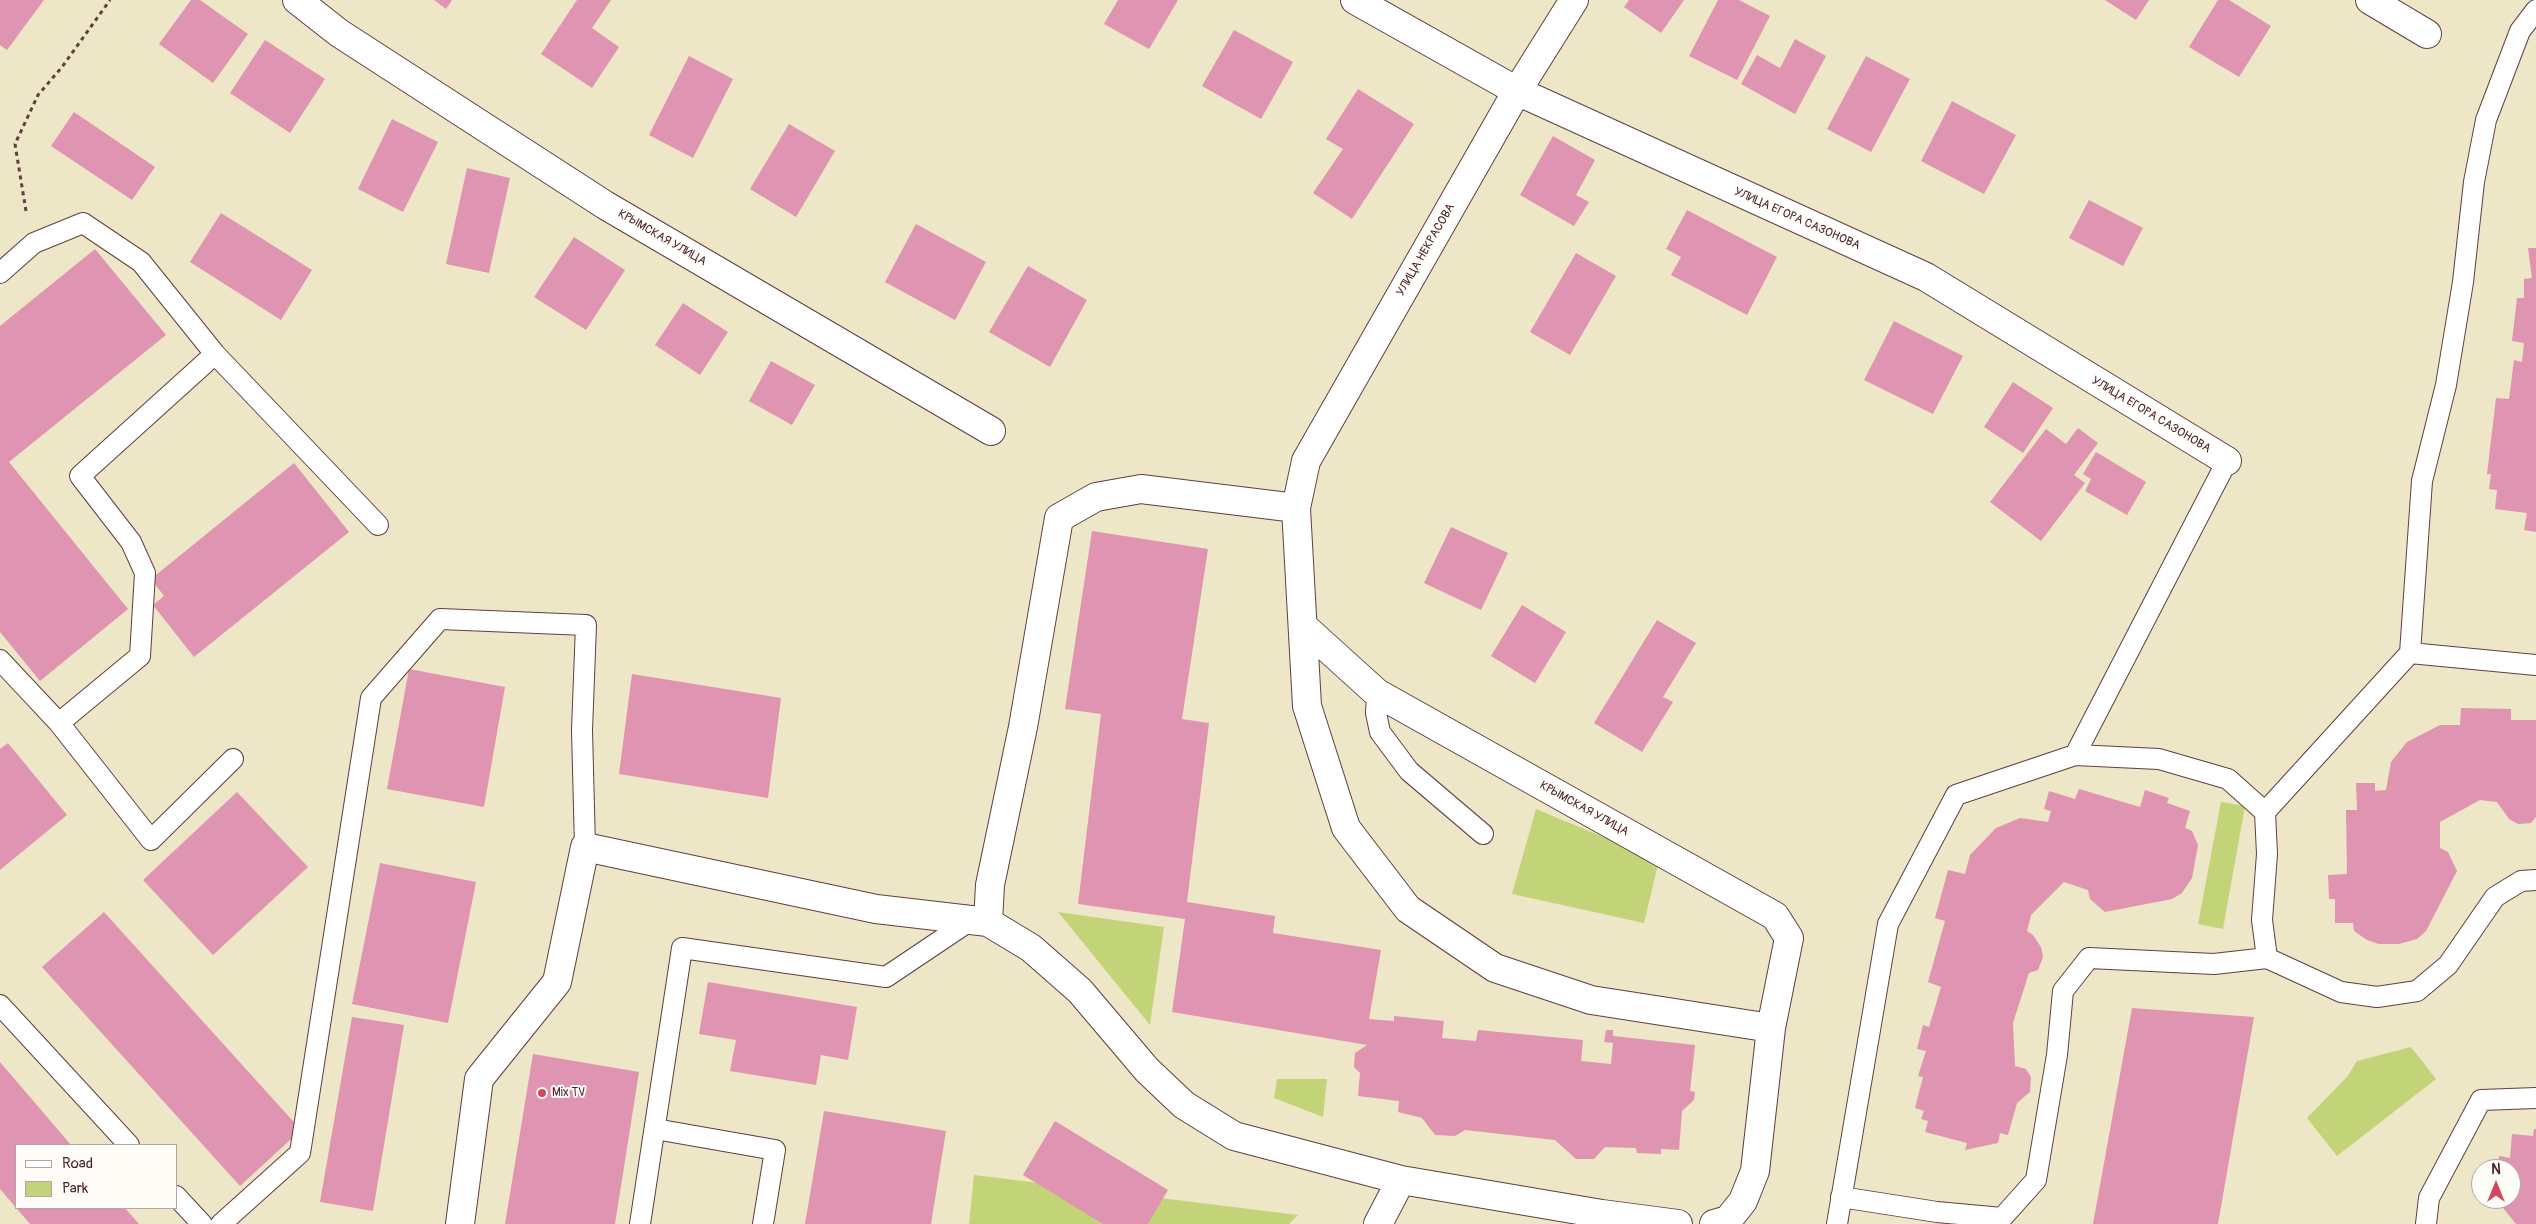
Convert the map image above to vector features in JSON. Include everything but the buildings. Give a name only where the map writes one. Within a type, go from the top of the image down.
[{"type":"street","name":"КРЫМСКАЯ УЛИЦА","points":[[297,0],[339,33],[605,205],[991,431]]},
{"type":"street","name":"УЛИЦА ЕГОРА САЗОНОВА","points":[[1355,0],[1517,91],[1926,277],[2226,461]]},
{"type":"street","name":"УЛИЦА НЕКРАСОВА","points":[[1574,0],[1517,91],[1306,461],[1296,508],[1307,706],[1346,828],[1408,909],[1495,968],[1591,1000],[1771,1028]]},
{"type":"street","points":[[2370,0],[2427,34]]},
{"type":"street","points":[[979,921],[990,885],[1023,727],[1059,518],[1096,497],[1141,489],[1296,508]]},
{"type":"street","name":"КРЫМСКАЯ УЛИЦА","points":[[1303,626],[1377,693],[1776,916],[1789,938],[1771,1028],[1754,1171],[1743,1201],[1728,1220],[1714,1224]]},
{"type":"street","points":[[460,1224],[479,1079],[557,982],[585,847],[876,909],[979,921],[1031,948],[1080,991],[1153,1076],[1184,1104],[1234,1136],[1401,1180],[1678,1224]]},
{"type":"street","points":[[1378,1224],[1401,1180]]},
{"type":"lane","points":[[2265,812],[2410,653],[2422,481],[2446,385],[2464,282],[2476,174],[2486,120],[2520,31],[2536,10]]},
{"type":"lane","points":[[0,273],[34,243],[83,223],[141,262],[215,354],[378,525]]},
{"type":"lane","points":[[59,723],[140,656],[146,573],[131,542],[80,476],[215,354]]},
{"type":"lane","points":[[2075,755],[2226,461]]},
{"type":"lane","points":[[221,1224],[300,1153],[371,698],[440,619],[586,625],[582,730],[585,847]]},
{"type":"lane","points":[[2410,653],[2536,665]]},
{"type":"lane","points":[[0,660],[59,723],[151,840],[233,760]]},
{"type":"lane","points":[[1377,693],[1376,713],[1380,732],[1409,771],[1483,834]]},
{"type":"lane","points":[[1837,1224],[1888,924],[1956,795],[2075,755],[2159,759],[2228,778],[2265,812],[2267,854],[2262,920],[2267,958]]},
{"type":"lane","points":[[1841,1197],[2002,1221],[2036,1180],[2058,1056],[2063,991],[2089,958],[2214,964],[2267,958],[2341,992],[2377,997],[2417,991],[2448,965],[2495,897],[2521,881],[2536,880]]},
{"type":"lane","points":[[640,1224],[682,948],[886,977],[979,921]]},
{"type":"lane","points":[[0,1005],[128,1144]]},
{"type":"lane","points":[[2426,1224],[2429,1198],[2481,1100],[2536,1098]]},
{"type":"lane","points":[[654,1129],[775,1150],[763,1224]]},
{"type":"lane","points":[[178,1198],[202,1224]]},
{"type":"path","points":[[34,243],[15,144],[38,95],[62,67],[110,0]]},
{"type":"green space","points":[[2221,802],[2245,806],[2223,929],[2198,924]]},
{"type":"green space","points":[[1536,809],[1659,860],[1644,923],[1512,894]]},
{"type":"green space","points":[[1058,912],[1164,927],[1150,1025]]},
{"type":"green space","points":[[2411,1047],[2436,1079],[2337,1156],[2307,1118],[2347,1077],[2357,1061]]},
{"type":"green space","points":[[1277,1079],[1327,1079],[1323,1117],[1274,1098]]},
{"type":"green space","points":[[974,1175],[1298,1215],[1289,1224],[969,1224]]},
{"type":"place","name":"Mix TV","points":[[542,1093]]}]
